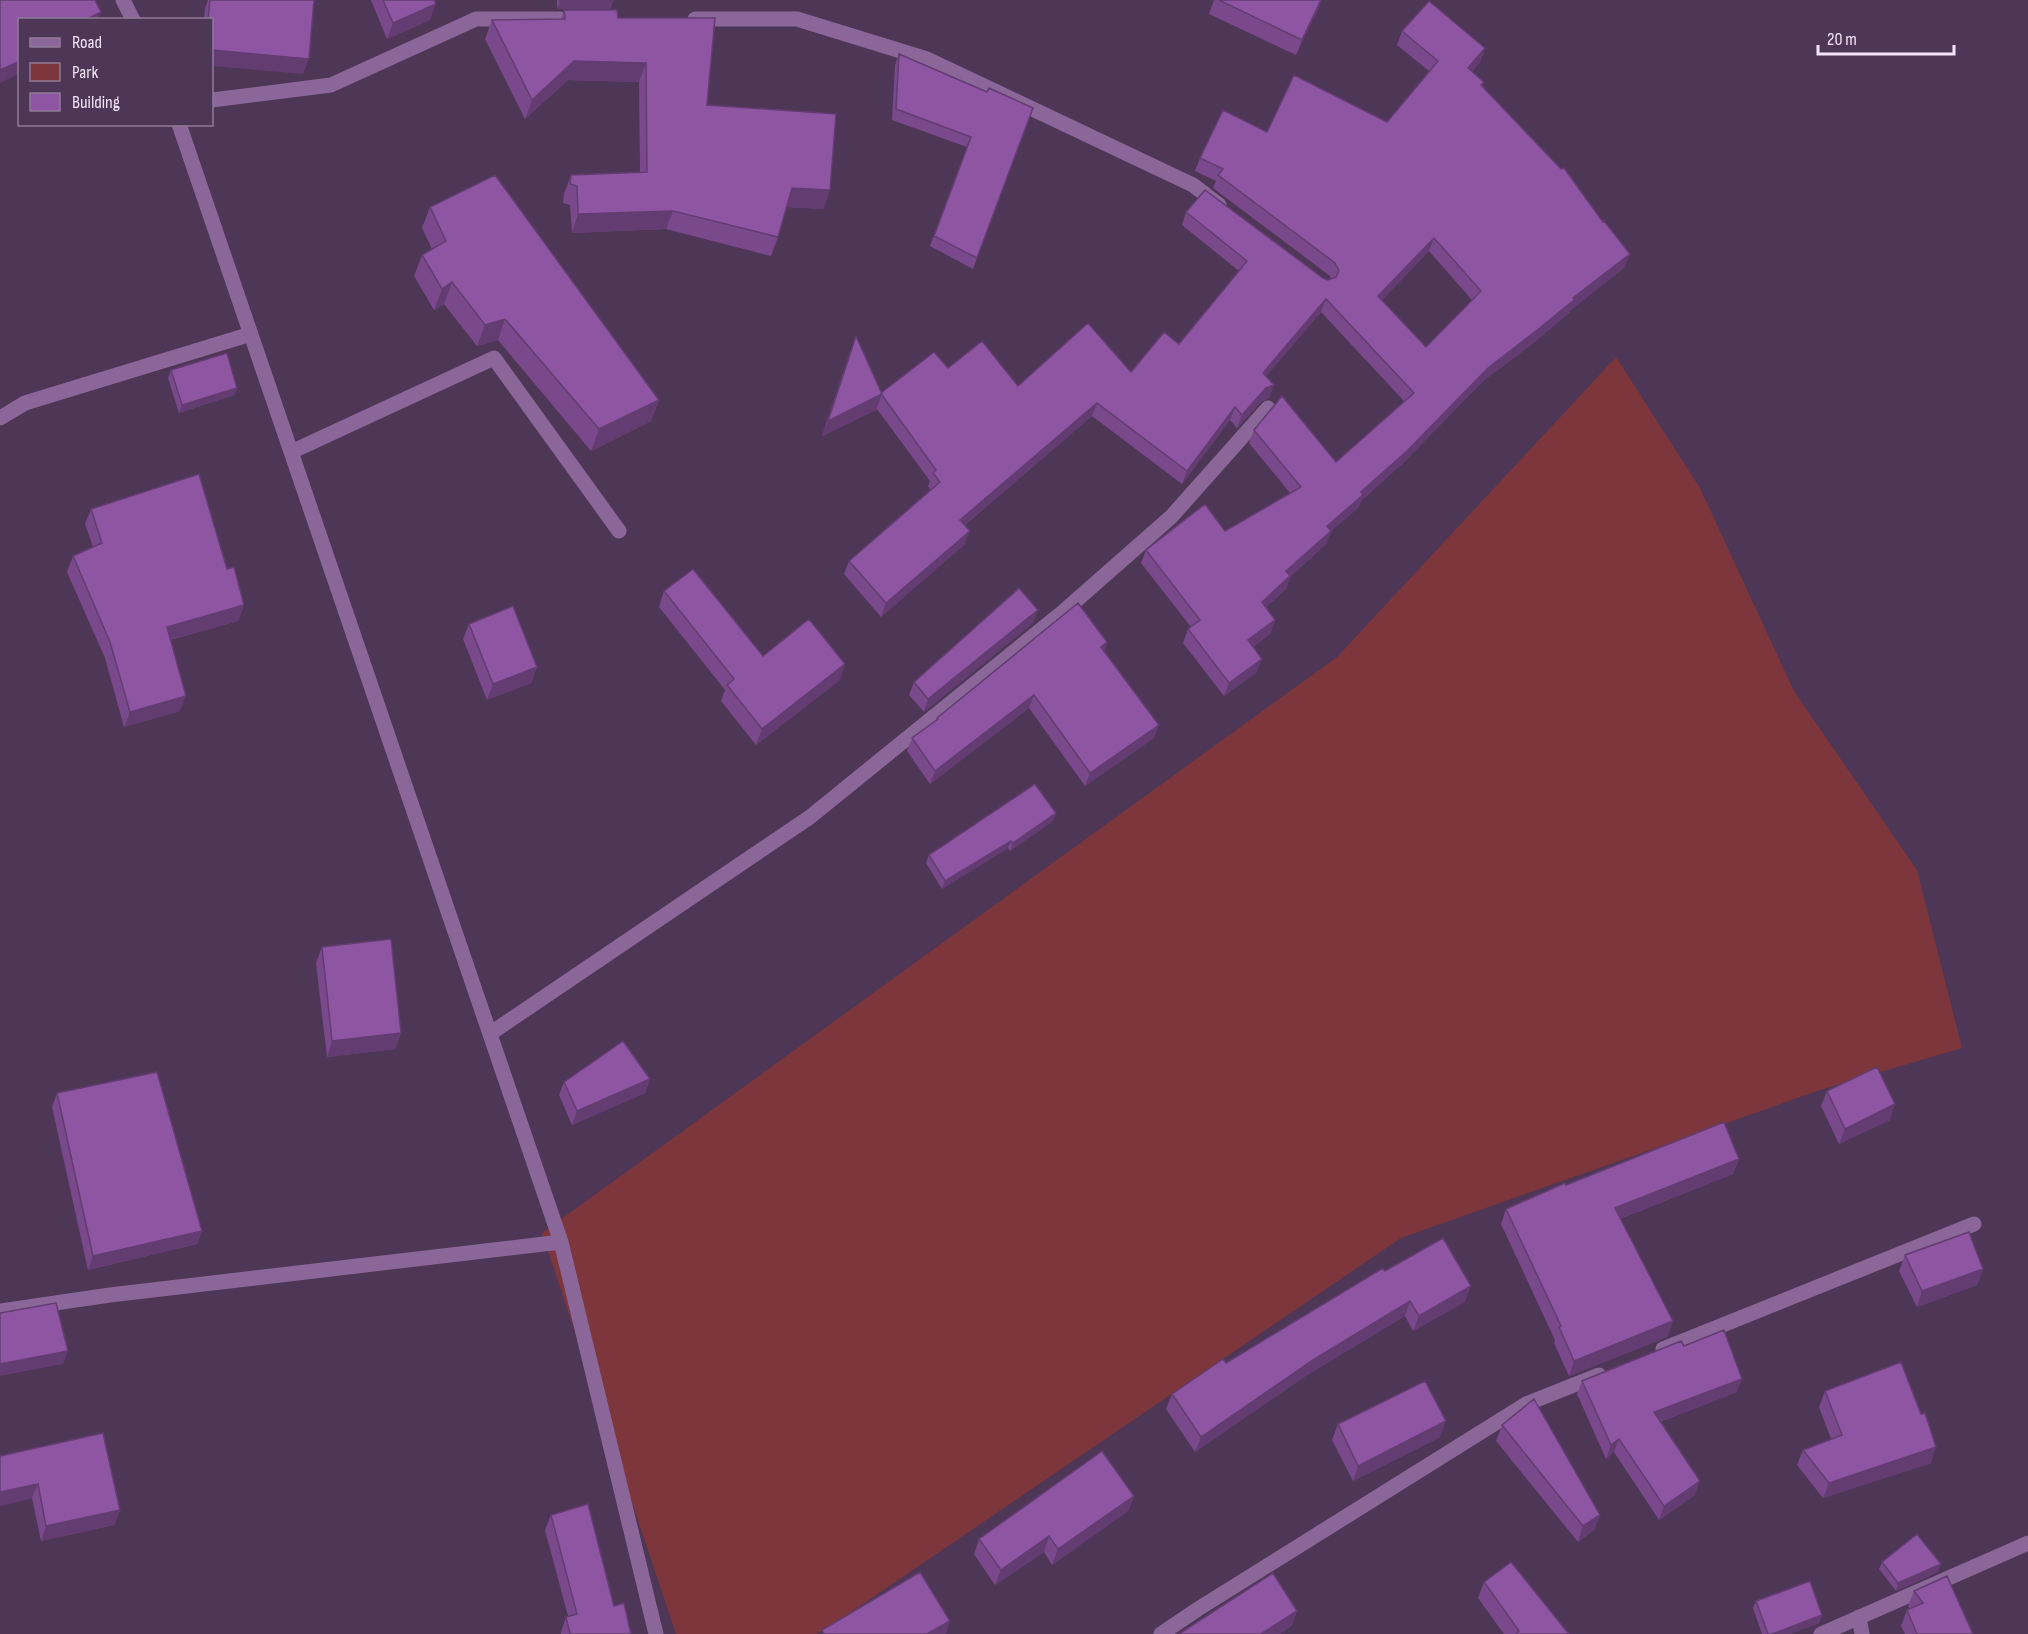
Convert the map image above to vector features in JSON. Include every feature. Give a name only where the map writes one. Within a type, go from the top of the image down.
[{"type":"street","points":[[123,0],[132,18]]},
{"type":"street","points":[[213,100],[331,85],[476,19],[571,19]]},
{"type":"street","points":[[678,19],[797,19],[927,59],[1193,185],[1230,213]]},
{"type":"street","points":[[180,126],[561,1242],[656,1634]]},
{"type":"street","points":[[0,418],[25,403],[251,334]]},
{"type":"street","points":[[291,452],[495,358],[619,531]]},
{"type":"street","points":[[490,1034],[819,810],[1064,611],[1171,517],[1268,408]]},
{"type":"street","points":[[1646,1356],[1974,1224]]},
{"type":"street","points":[[0,1311],[122,1294],[561,1242]]},
{"type":"street","points":[[1161,1634],[1526,1404],[1614,1369]]},
{"type":"street","points":[[1821,1634],[2028,1543]]},
{"type":"street","points":[[1859,1617],[1862,1634]]},
{"type":"green space","points":[[1616,357],[1700,488],[1794,691],[1917,870],[1962,1048],[1820,1090],[1401,1238],[816,1634],[676,1634],[542,1233],[1337,657]]},
{"type":"building","points":[[0,0],[95,0],[101,12],[89,18],[18,18],[18,62],[0,70]]},
{"type":"building","points":[[210,0],[314,0],[309,59],[213,50],[213,18],[208,18]]},
{"type":"building","points":[[383,0],[434,0],[436,4],[393,23]]},
{"type":"building","points":[[613,0],[613,1],[560,1]]},
{"type":"building","points":[[1219,0],[1321,0],[1302,40]]},
{"type":"building","points":[[1429,1],[1485,48],[1468,68],[1484,82],[1481,85],[1561,169],[1564,168],[1603,222],[1630,254],[1488,368],[1408,450],[1361,492],[1363,495],[1327,526],[1331,531],[1286,571],[1290,576],[1262,602],[1275,620],[1248,640],[1262,659],[1229,683],[1188,629],[1200,620],[1146,550],[1205,504],[1225,531],[1301,487],[1254,430],[1282,396],[1336,462],[1414,393],[1326,299],[1263,373],[1274,385],[1266,388],[1242,415],[1235,407],[1187,471],[1097,403],[960,520],[970,531],[886,603],[849,561],[940,482],[933,473],[936,470],[881,393],[934,352],[948,368],[982,341],[1018,386],[1088,323],[1131,372],[1164,332],[1179,344],[1247,261],[1186,212],[1205,190],[1323,278],[1328,280],[1336,277],[1339,271],[1335,263],[1218,175],[1223,169],[1200,158],[1223,110],[1267,132],[1294,75],[1387,122],[1438,61],[1402,31]],"holes":[[[1434,238],[1481,291],[1426,347],[1378,296]]]},
{"type":"building","points":[[564,10],[617,10],[618,18],[715,18],[707,105],[836,114],[830,190],[792,188],[778,237],[673,211],[578,214],[577,186],[570,184],[571,175],[647,172],[646,63],[574,61],[532,100],[492,20],[565,19]]},
{"type":"building","points":[[899,54],[987,92],[989,88],[1033,108],[977,258],[934,236],[971,137],[896,109]]},
{"type":"building","points":[[495,175],[659,400],[599,429],[505,319],[485,325],[452,282],[442,289],[422,255],[446,241],[430,207]]},
{"type":"building","points":[[856,336],[882,394],[828,421]]},
{"type":"building","points":[[227,353],[237,388],[182,405],[171,370]]},
{"type":"building","points":[[199,474],[227,569],[234,567],[244,605],[167,627],[186,696],[130,712],[110,642],[73,556],[102,543],[91,509]]},
{"type":"building","points":[[693,569],[763,656],[809,619],[845,664],[762,729],[727,685],[734,679],[664,591]]},
{"type":"building","points":[[1019,588],[1038,610],[928,699],[914,682]]},
{"type":"building","points":[[1078,603],[1107,642],[1101,647],[1159,725],[1090,773],[1034,695],[935,771],[912,738]]},
{"type":"building","points":[[513,606],[537,667],[493,684],[469,624]]},
{"type":"building","points":[[1035,784],[1056,813],[1013,843],[1011,841],[945,881],[929,855]]},
{"type":"building","points":[[391,939],[401,1033],[332,1041],[322,947]]},
{"type":"building","points":[[623,1041],[650,1079],[577,1111],[564,1082]]},
{"type":"building","points":[[1877,1067],[1895,1104],[1845,1129],[1827,1091]]},
{"type":"building","points":[[157,1072],[202,1231],[93,1256],[57,1093]]},
{"type":"building","points":[[1724,1122],[1739,1159],[1615,1208],[1673,1321],[1574,1361],[1559,1327],[1561,1326],[1506,1209],[1565,1183],[1566,1185]]},
{"type":"building","points":[[1969,1232],[1983,1269],[1922,1291],[1905,1255]]},
{"type":"building","points":[[1443,1238],[1471,1286],[1419,1316],[1410,1301],[1313,1360],[1201,1437],[1172,1394],[1223,1359],[1226,1363],[1383,1268],[1385,1271]]},
{"type":"building","points":[[56,1303],[68,1351],[0,1364],[0,1313]]},
{"type":"building","points":[[1724,1330],[1742,1379],[1654,1412],[1700,1481],[1664,1506],[1619,1439],[1611,1445],[1582,1381],[1681,1341],[1684,1346]]},
{"type":"building","points":[[1901,1362],[1921,1414],[1925,1413],[1936,1447],[1829,1483],[1803,1450],[1842,1435],[1825,1391]]},
{"type":"building","points":[[1425,1381],[1446,1421],[1358,1466],[1338,1424]]},
{"type":"building","points":[[1534,1399],[1600,1515],[1583,1526],[1502,1425]]},
{"type":"building","points":[[103,1433],[120,1510],[46,1526],[38,1484],[0,1492],[0,1456]]},
{"type":"building","points":[[1102,1451],[1134,1496],[1058,1549],[1049,1536],[1001,1570],[979,1539]]},
{"type":"building","points":[[588,1504],[614,1606],[624,1603],[631,1634],[570,1634],[566,1617],[577,1614],[551,1515]]},
{"type":"building","points":[[1917,1534],[1941,1564],[1898,1583],[1882,1562]]},
{"type":"building","points":[[1511,1562],[1569,1634],[1516,1634],[1519,1631],[1484,1582]]},
{"type":"building","points":[[920,1572],[950,1621],[927,1634],[824,1634],[822,1630]]},
{"type":"building","points":[[1273,1573],[1297,1611],[1261,1634],[1179,1634]]},
{"type":"building","points":[[1947,1576],[1973,1634],[1917,1634],[1907,1610],[1923,1603],[1914,1591]]},
{"type":"building","points":[[1810,1581],[1822,1615],[1768,1634],[1756,1601]]}]
